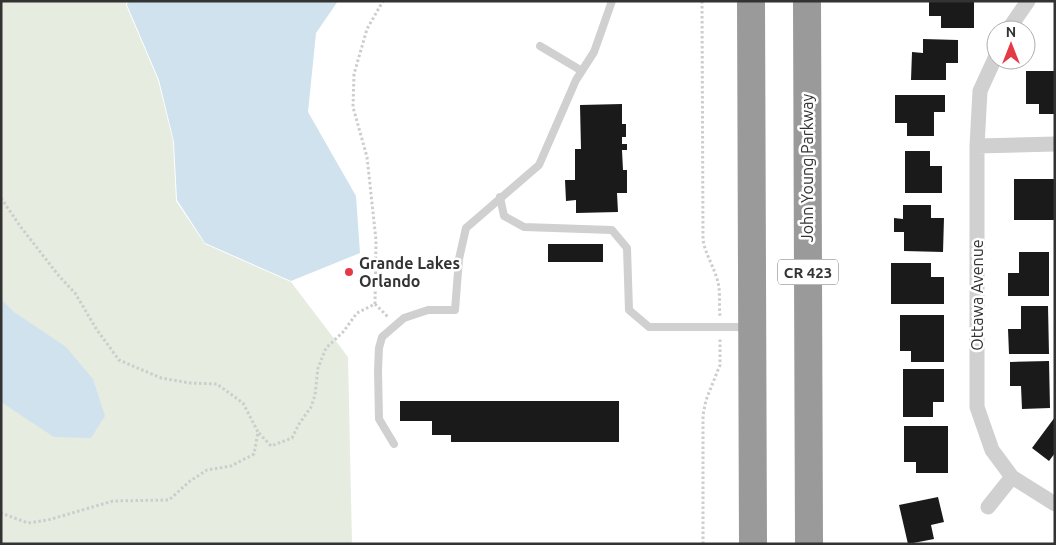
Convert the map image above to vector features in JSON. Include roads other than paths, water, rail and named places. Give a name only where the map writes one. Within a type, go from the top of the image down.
[{"type":"highway","points":[[751,1],[753,544]]},
{"type":"highway","name":"John Young Parkway","points":[[806,1],[809,544]]},
{"type":"street","points":[[1015,20],[1028,1]]},
{"type":"street","name":"Ottawa Avenue","points":[[990,70],[980,91],[977,146],[977,407],[992,450],[1012,477],[1055,504]]},
{"type":"street","points":[[977,146],[1055,144]]},
{"type":"street","points":[[988,507],[1012,477]]},
{"type":"lane","points":[[394,444],[379,419],[378,370],[379,348],[382,337],[404,318],[428,310],[455,310],[459,259],[466,228],[500,196],[539,165],[582,70],[594,52],[612,1]]},
{"type":"lane","points":[[540,46],[582,70]]},
{"type":"lane","points":[[500,196],[504,216],[524,227],[612,230],[627,248],[629,310],[649,327],[752,327]]},
{"type":"water","points":[[128,1],[338,1],[316,33],[308,112],[356,196],[360,253],[291,281],[205,243],[177,200],[174,142],[159,80],[127,5]]},
{"type":"water","points":[[1,299],[14,312],[66,347],[93,379],[105,416],[91,438],[54,437],[1,402]]},
{"type":"place","name":"Grande Lakes Orlando","points":[[349,272]]}]
